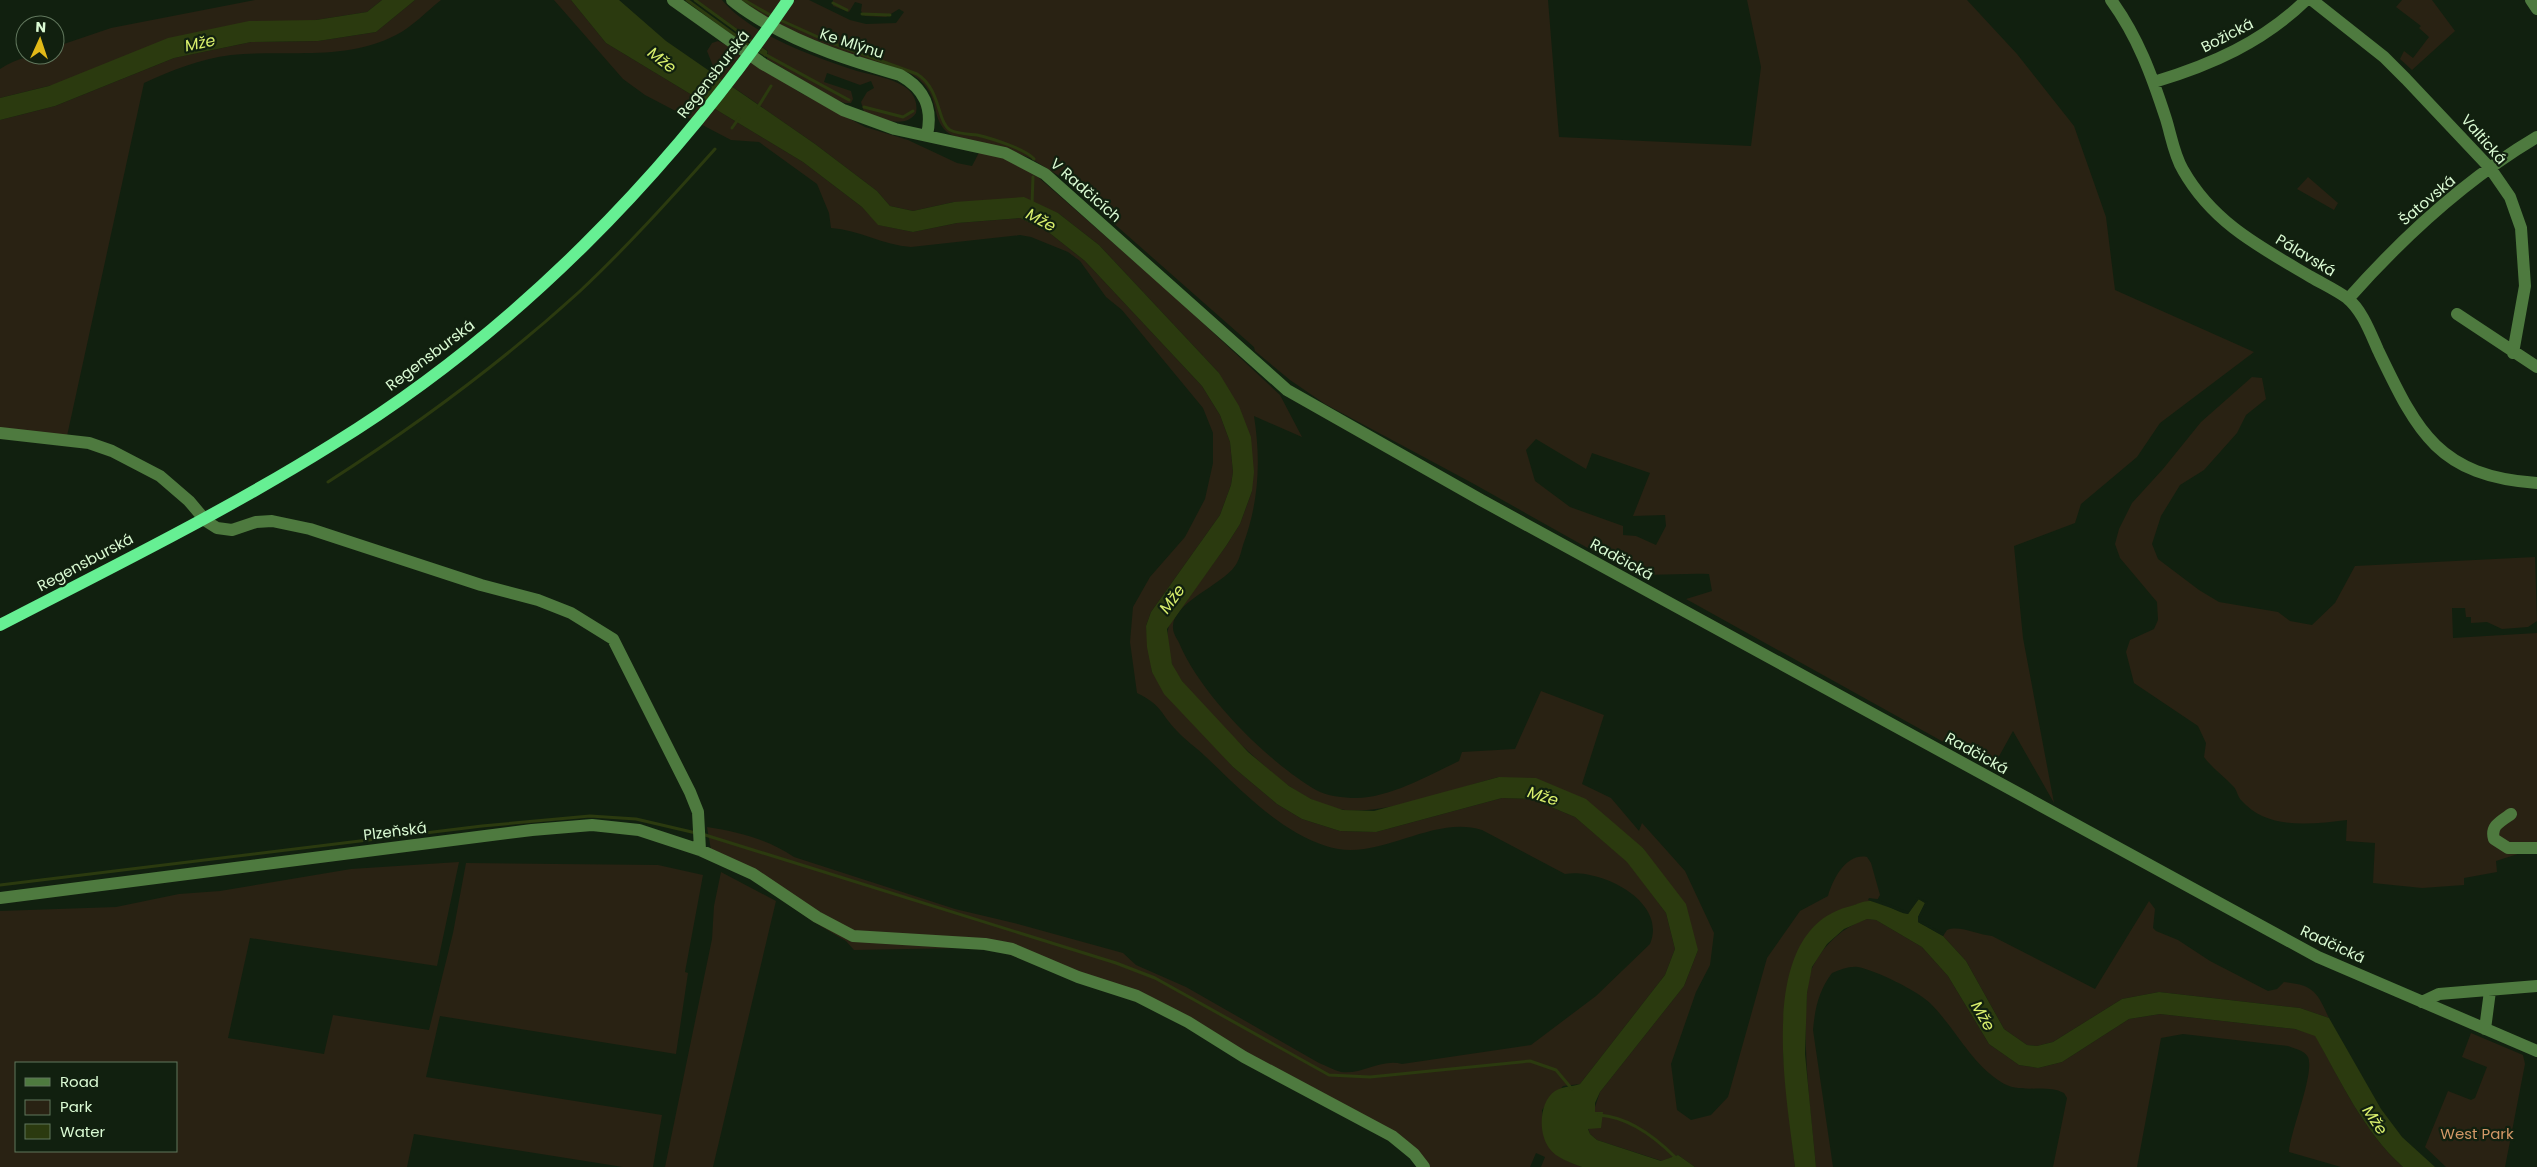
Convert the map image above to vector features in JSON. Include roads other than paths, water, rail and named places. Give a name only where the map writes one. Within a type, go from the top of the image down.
[{"type":"main road","name":"Regensburská","points":[[0,625],[206,516],[326,448],[382,412],[464,350],[562,266],[635,193],[711,104],[788,0]]},
{"type":"street","name":"V Radčicích","points":[[673,0],[688,9],[740,49],[822,99],[862,118],[895,129],[1006,153],[1045,174],[1287,390],[1413,462]]},
{"type":"street","name":"Ke Mlýnu","points":[[732,0],[750,14],[802,42],[828,53],[900,75],[911,81],[927,102],[930,118],[928,136]]},
{"type":"street","name":"Pálavská","points":[[2111,0],[2127,21],[2148,62],[2182,168],[2212,211],[2243,237],[2348,299],[2365,321],[2402,401],[2424,435],[2442,451],[2478,472],[2497,478],[2537,483]]},
{"type":"street","name":"Božická","points":[[2154,82],[2202,66],[2240,49],[2281,22],[2306,0]]},
{"type":"street","name":"Valtická","points":[[2312,0],[2384,57],[2490,168],[2510,197],[2521,228],[2525,286],[2513,353]]},
{"type":"street","points":[[2531,0],[2537,9]]},
{"type":"street","name":"Šatovská","points":[[2348,299],[2378,265],[2424,221],[2490,168],[2537,137]]},
{"type":"street","points":[[2457,314],[2513,353],[2537,367]]},
{"type":"street","points":[[0,433],[89,443],[112,450],[160,476],[189,501],[206,521],[217,528],[232,530],[256,522],[272,521],[310,529],[480,585],[538,600],[572,613],[613,639],[690,792],[698,812],[700,846]]},
{"type":"street","name":"Radčická","points":[[1413,462],[2318,957],[2537,1051]]},
{"type":"street","points":[[2511,814],[2495,826],[2492,834],[2494,839],[2508,848],[2537,848]]},
{"type":"street","name":"Plzeňská","points":[[0,898],[532,830],[592,825],[639,830],[700,846],[753,874],[782,895],[853,936],[985,944],[1012,949],[1078,977],[1137,996],[1179,1017],[1244,1057],[1392,1136],[1414,1154],[1424,1167]]},
{"type":"street","points":[[2422,1002],[2439,994],[2537,986]]},
{"type":"street","points":[[2485,1029],[2490,991]]},
{"type":"water","name":"Mže","points":[[382,0],[415,0],[376,32],[318,41],[251,42],[174,58],[55,106],[0,120],[0,98],[49,86],[168,38],[249,21],[316,20],[367,12]]},
{"type":"water","name":"Mže","points":[[571,0],[619,0],[666,41],[815,144],[877,191],[890,206],[913,211],[954,202],[1024,197],[1058,213],[1099,245],[1219,373],[1239,406],[1251,437],[1254,472],[1252,491],[1240,524],[1167,629],[1172,664],[1182,681],[1248,752],[1289,786],[1311,799],[1343,810],[1374,811],[1499,777],[1536,778],[1586,799],[1643,848],[1686,904],[1698,950],[1684,986],[1600,1092],[1595,1103],[1595,1112],[1603,1112],[1601,1128],[1588,1129],[1590,1134],[1597,1140],[1661,1161],[1678,1155],[1695,1167],[1582,1167],[1556,1155],[1545,1142],[1543,1134],[1543,1110],[1550,1096],[1558,1089],[1580,1084],[1665,975],[1675,949],[1666,913],[1627,862],[1575,817],[1532,799],[1502,798],[1376,832],[1340,831],[1302,819],[1277,804],[1233,767],[1164,694],[1152,672],[1147,647],[1146,626],[1151,612],[1220,515],[1231,485],[1233,472],[1230,442],[1220,415],[1202,386],[1085,261],[1047,231],[1020,218],[957,223],[913,232],[878,225],[862,207],[803,162],[606,43]]},
{"type":"water","name":"Mže","points":[[1918,899],[1925,903],[1918,917],[1918,922],[1943,936],[1966,961],[2004,1029],[2027,1045],[2037,1046],[2053,1042],[2122,999],[2159,992],[2300,1008],[2329,1018],[2381,1109],[2402,1137],[2435,1167],[2403,1167],[2364,1122],[2315,1036],[2295,1029],[2160,1014],[2129,1019],[2062,1062],[2038,1068],[2019,1065],[1989,1044],[1948,976],[1922,947],[1876,920],[1867,919],[1844,929],[1827,944],[1812,967],[1807,993],[1805,1054],[1816,1167],[1795,1167],[1783,1059],[1783,1018],[1788,980],[1800,946],[1820,921],[1851,906],[1865,901],[1874,901],[1908,914]]},
{"type":"waterway","points":[[687,0],[750,46]]},
{"type":"waterway","points":[[695,0],[754,43]]},
{"type":"waterway","points":[[744,0],[772,16]]},
{"type":"waterway","points":[[833,3],[847,10]]},
{"type":"waterway","points":[[862,14],[890,15]]},
{"type":"waterway","points":[[778,19],[829,42],[917,74],[925,80],[935,96],[943,120],[950,130],[999,141],[1024,151],[1034,159]]},
{"type":"waterway","points":[[759,47],[766,52],[765,55]]},
{"type":"waterway","points":[[755,49],[849,100]]},
{"type":"waterway","points":[[758,107],[771,86]]},
{"type":"waterway","points":[[864,107],[903,117],[913,111]]},
{"type":"waterway","points":[[732,128],[739,118]]},
{"type":"waterway","points":[[328,482],[426,416],[519,344],[579,292],[614,258],[715,149]]},
{"type":"waterway","name":"Mže","points":[[1032,204],[1033,177]]},
{"type":"waterway","points":[[0,885],[482,826],[590,816],[636,819],[696,833]]},
{"type":"waterway","points":[[702,834],[1116,963],[1155,978],[1329,1075],[1370,1077],[1530,1061],[1556,1070],[1572,1089]]},
{"type":"waterway","points":[[1599,1115],[1621,1120],[1641,1129],[1675,1157]]},
{"type":"park label","name":"West Park","points":[[2477,1133]]}]
